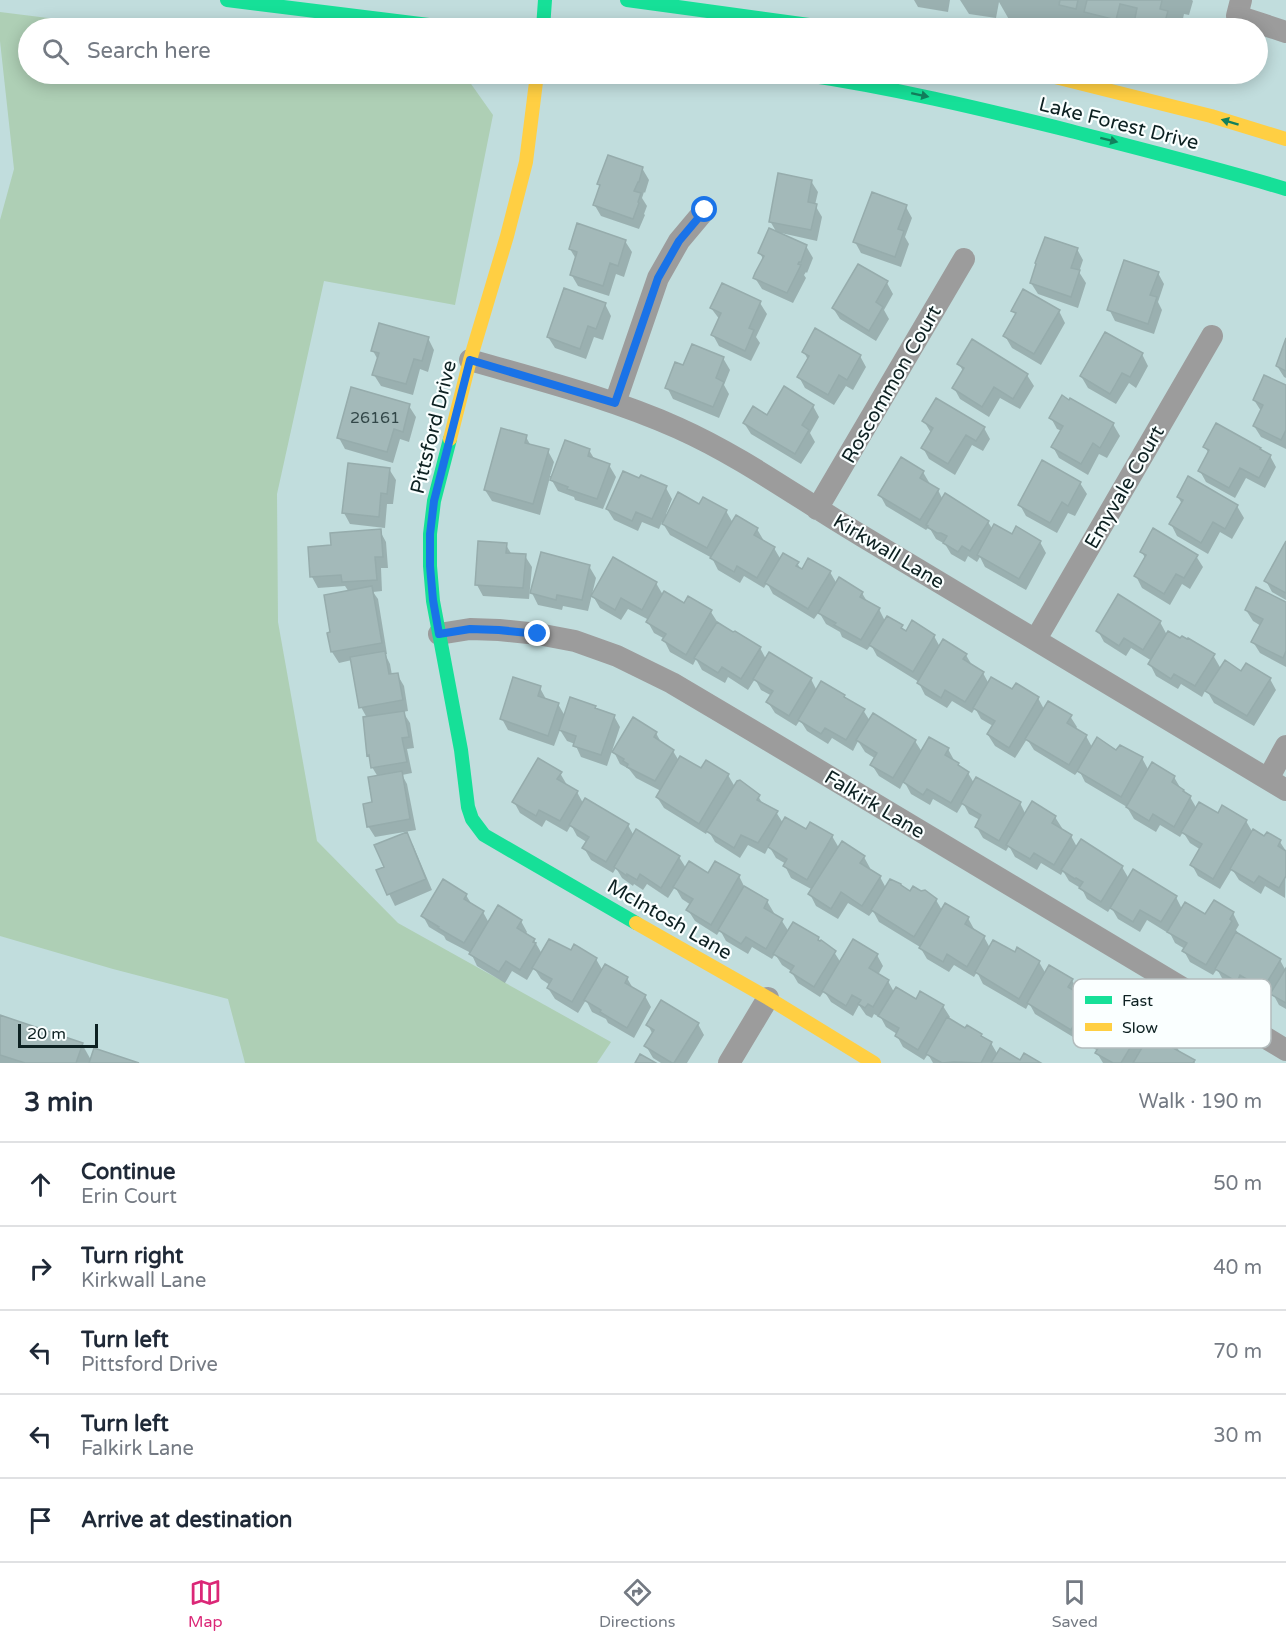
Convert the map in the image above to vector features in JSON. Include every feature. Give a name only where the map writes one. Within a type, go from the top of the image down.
[{"type":"street","points":[[227,0],[372,18]]},
{"type":"street","points":[[544,18],[545,0]]},
{"type":"street","points":[[627,0],[758,18]]},
{"type":"street","points":[[1241,0],[1237,16],[1243,18]]},
{"type":"street","points":[[1268,26],[1286,32]]},
{"type":"street","name":"Pittsford Drive","points":[[467,795],[461,750],[433,600],[430,534],[434,501],[470,360],[507,236],[526,162],[536,84]]},
{"type":"street","name":"Lake Forest Drive","points":[[867,84],[975,106],[1202,164],[1286,189]]},
{"type":"street","name":"Lake Forest Drive","points":[[1083,84],[1211,116],[1286,139]]},
{"type":"street","points":[[615,403],[658,278],[679,241],[705,210]]},
{"type":"street","name":"Roscommon Court","points":[[817,509],[964,259]]},
{"type":"street","name":"Emyvale Court","points":[[1036,639],[1212,336]]},
{"type":"street","name":"Kirkwall Lane","points":[[470,360],[615,403],[678,428],[740,459],[817,509],[1277,785]]},
{"type":"street","name":"Falkirk Lane","points":[[439,634],[470,629],[538,634],[575,641],[617,656],[672,683],[753,730],[1168,979]]},
{"type":"street","points":[[1277,785],[1286,746]]},
{"type":"street","name":"McIntosh Lane","points":[[467,795],[472,819],[484,835],[768,998],[874,1063]]},
{"type":"street","points":[[729,1063],[768,998]]},
{"type":"street","name":"Falkirk Lane","points":[[1271,1041],[1286,1050]]},
{"type":"green space","points":[[0,12],[48,18],[18,18],[18,84],[471,84],[493,115],[455,305],[324,281],[277,494],[278,622],[317,841],[398,923],[611,1042],[597,1063],[245,1063],[228,999],[0,936],[0,220],[14,169],[0,41]]},
{"type":"building","points":[[1060,0],[1078,0],[1076,9],[1059,5]]},
{"type":"building","points":[[1087,0],[1162,0],[1160,9],[1168,11],[1166,18],[1135,18],[1137,8],[1120,4],[1116,18],[1084,12]]},
{"type":"building","points":[[608,155],[643,167],[634,191],[641,193],[633,219],[593,205],[600,185],[597,184]]},
{"type":"building","points":[[778,173],[812,180],[808,202],[817,204],[811,230],[769,222]]},
{"type":"building","points":[[872,192],[907,205],[898,229],[904,231],[895,257],[853,242]]},
{"type":"building","points":[[577,223],[626,240],[618,266],[610,263],[603,286],[570,275],[577,252],[569,249]]},
{"type":"building","points":[[769,228],[807,245],[801,262],[798,264],[801,265],[787,293],[753,278],[764,256],[758,253]]},
{"type":"building","points":[[1045,237],[1078,248],[1071,268],[1080,270],[1071,297],[1030,283]]},
{"type":"building","points":[[1124,260],[1159,272],[1150,295],[1157,297],[1148,324],[1107,310]]},
{"type":"building","points":[[858,264],[888,281],[876,302],[883,307],[869,331],[832,308]]},
{"type":"building","points":[[722,283],[761,301],[749,328],[754,330],[745,351],[711,335],[721,313],[710,308]]},
{"type":"building","points":[[564,288],[606,303],[596,329],[588,326],[580,349],[547,337]]},
{"type":"building","points":[[1023,289],[1060,310],[1034,354],[1003,336],[1016,313],[1011,311]]},
{"type":"building","points":[[379,323],[429,337],[422,361],[414,359],[406,384],[372,375],[379,353],[371,351]]},
{"type":"building","points":[[815,328],[861,355],[847,380],[839,375],[828,395],[797,377],[809,356],[802,352]]},
{"type":"building","points":[[1105,332],[1143,353],[1130,377],[1122,373],[1110,394],[1080,376]]},
{"type":"building","points":[[1286,338],[1286,371],[1276,366]]},
{"type":"building","points":[[972,339],[1028,374],[1013,399],[994,387],[982,407],[952,388],[964,368],[957,364]]},
{"type":"building","points":[[692,344],[724,357],[716,378],[724,382],[713,407],[665,388],[675,362],[683,365]]},
{"type":"building","points":[[1264,375],[1286,385],[1286,430],[1281,440],[1253,426],[1263,405],[1253,400]]},
{"type":"building","points":[[784,386],[814,405],[802,425],[809,430],[795,454],[743,423],[753,406],[767,415]]},
{"type":"building","points":[[351,387],[410,404],[403,432],[394,429],[387,452],[337,438]]},
{"type":"building","points":[[1062,395],[1114,423],[1100,448],[1093,443],[1081,464],[1051,447],[1063,426],[1049,418]]},
{"type":"building","points":[[936,398],[985,427],[976,441],[966,435],[948,464],[921,448],[933,428],[922,421]]},
{"type":"building","points":[[1216,423],[1271,455],[1259,478],[1240,468],[1229,488],[1198,471],[1209,450],[1203,447]]},
{"type":"building","points":[[501,428],[527,435],[525,443],[549,449],[533,504],[484,490]]},
{"type":"building","points":[[565,440],[590,449],[588,456],[610,464],[597,499],[567,489],[568,487],[550,480]]},
{"type":"building","points":[[901,457],[924,471],[920,478],[939,489],[920,520],[878,495]]},
{"type":"building","points":[[1042,460],[1081,482],[1068,506],[1062,502],[1050,523],[1018,505]]},
{"type":"building","points":[[348,463],[390,468],[387,494],[381,493],[379,517],[342,513]]},
{"type":"building","points":[[623,471],[639,478],[641,475],[667,486],[652,519],[636,512],[632,521],[606,509]]},
{"type":"building","points":[[1188,476],[1238,505],[1225,529],[1213,522],[1201,543],[1169,524],[1183,500],[1177,497]]},
{"type":"building","points":[[678,492],[699,504],[703,497],[727,510],[707,548],[662,524]]},
{"type":"building","points":[[945,493],[989,521],[970,551],[962,546],[958,552],[943,543],[947,536],[937,533],[926,525]]},
{"type":"building","points":[[736,515],[758,528],[754,535],[775,547],[757,578],[737,566],[734,572],[710,558]]},
{"type":"building","points":[[994,524],[1012,534],[1016,526],[1041,541],[1019,579],[977,555]]},
{"type":"building","points":[[1153,528],[1198,555],[1184,578],[1176,574],[1164,594],[1134,576],[1146,555],[1140,552]]},
{"type":"building","points":[[381,529],[383,557],[375,557],[377,580],[342,582],[341,575],[310,577],[308,547],[331,545],[330,533]]},
{"type":"building","points":[[478,541],[507,543],[506,553],[526,554],[523,588],[475,585]]},
{"type":"building","points":[[1286,541],[1286,593],[1264,581]]},
{"type":"building","points":[[541,552],[590,565],[582,600],[557,595],[556,600],[530,593]]},
{"type":"building","points":[[783,553],[799,562],[796,566],[802,569],[808,558],[831,571],[808,609],[765,583]]},
{"type":"building","points":[[613,557],[657,582],[642,610],[621,598],[615,610],[591,596]]},
{"type":"building","points":[[839,577],[863,592],[860,597],[880,608],[861,640],[818,613]]},
{"type":"building","points":[[372,586],[382,643],[331,652],[324,595]]},
{"type":"building","points":[[1256,587],[1286,602],[1286,651],[1283,658],[1251,642],[1263,619],[1245,610]]},
{"type":"building","points":[[664,591],[684,603],[688,596],[712,610],[686,655],[662,640],[666,634],[646,622]]},
{"type":"building","points":[[1118,594],[1161,621],[1143,650],[1124,638],[1119,646],[1096,631]]},
{"type":"building","points":[[887,616],[903,625],[901,628],[906,631],[912,620],[935,635],[913,672],[869,645]]},
{"type":"building","points":[[717,622],[761,647],[741,679],[722,667],[718,673],[694,658]]},
{"type":"building","points":[[1168,631],[1180,638],[1182,636],[1188,638],[1215,654],[1195,686],[1174,674],[1171,679],[1148,664]]},
{"type":"building","points":[[943,639],[967,654],[963,659],[984,672],[965,702],[945,690],[941,698],[917,683]]},
{"type":"building","points":[[385,651],[389,674],[398,673],[403,700],[359,708],[350,657]]},
{"type":"building","points":[[769,652],[812,678],[789,716],[766,702],[773,691],[753,679]]},
{"type":"building","points":[[1225,660],[1241,671],[1246,663],[1271,678],[1247,716],[1205,691]]},
{"type":"building","points":[[513,677],[541,686],[538,696],[559,703],[548,736],[500,719]]},
{"type":"building","points":[[991,677],[1012,689],[1016,683],[1039,697],[1009,748],[987,734],[995,721],[973,708]]},
{"type":"building","points":[[821,681],[865,709],[846,740],[825,728],[821,734],[798,720]]},
{"type":"building","points":[[570,697],[615,715],[601,755],[573,746],[576,736],[559,730]]},
{"type":"building","points":[[1048,701],[1072,715],[1067,723],[1087,735],[1069,765],[1025,739]]},
{"type":"building","points":[[404,711],[409,737],[402,738],[407,762],[371,768],[369,755],[367,756],[363,717]]},
{"type":"building","points":[[873,713],[916,740],[893,778],[870,765],[877,753],[856,740]]},
{"type":"building","points":[[633,717],[657,732],[654,737],[674,750],[655,781],[627,767],[628,764],[623,761],[624,759],[612,752]]},
{"type":"building","points":[[929,737],[949,748],[945,755],[969,772],[951,803],[927,789],[923,795],[903,782]]},
{"type":"building","points":[[1097,737],[1116,750],[1120,745],[1143,757],[1121,797],[1077,771]]},
{"type":"building","points":[[680,756],[701,768],[706,760],[729,774],[699,824],[656,797]]},
{"type":"building","points":[[538,758],[562,772],[557,779],[578,791],[560,821],[539,810],[536,816],[512,802]]},
{"type":"building","points":[[1152,762],[1175,776],[1172,782],[1191,796],[1174,827],[1153,814],[1149,821],[1126,807]]},
{"type":"building","points":[[402,771],[410,819],[367,827],[363,804],[372,802],[368,777]]},
{"type":"building","points":[[976,777],[1021,802],[999,841],[975,827],[981,815],[961,803]]},
{"type":"building","points":[[740,780],[760,795],[757,800],[778,811],[758,843],[741,835],[734,848],[706,831],[737,781]]},
{"type":"building","points":[[585,798],[629,824],[606,862],[582,848],[589,837],[569,825]]},
{"type":"building","points":[[1032,801],[1056,816],[1052,823],[1072,835],[1054,865],[1034,853],[1030,859],[1006,845]]},
{"type":"building","points":[[1199,802],[1218,813],[1222,805],[1247,820],[1213,879],[1190,865],[1202,844],[1181,832]]},
{"type":"building","points":[[785,817],[806,829],[810,822],[833,835],[807,880],[783,866],[787,859],[768,847]]},
{"type":"building","points":[[636,829],[680,856],[661,888],[640,874],[637,880],[614,867]]},
{"type":"building","points":[[1253,829],[1264,836],[1267,832],[1281,840],[1278,846],[1286,851],[1286,876],[1279,888],[1259,876],[1254,883],[1230,869]]},
{"type":"building","points":[[407,832],[426,879],[387,895],[376,870],[384,867],[374,845]]},
{"type":"building","points":[[1081,839],[1123,866],[1101,902],[1079,888],[1083,882],[1061,870]]},
{"type":"building","points":[[842,841],[865,856],[860,863],[881,876],[862,906],[841,892],[831,909],[808,894]]},
{"type":"building","points":[[689,861],[708,873],[715,861],[740,875],[711,925],[686,910],[693,899],[673,887]]},
{"type":"building","points":[[1133,869],[1177,896],[1161,922],[1140,910],[1133,922],[1110,908]]},
{"type":"building","points":[[443,879],[467,894],[464,899],[484,911],[464,943],[421,916]]},
{"type":"building","points":[[890,879],[910,891],[913,886],[921,891],[925,890],[937,899],[914,937],[871,910]]},
{"type":"building","points":[[744,886],[768,900],[764,908],[783,919],[766,949],[746,937],[741,944],[718,930]]},
{"type":"building","points":[[1214,900],[1234,912],[1230,919],[1232,921],[1206,965],[1182,951],[1187,943],[1167,932],[1185,902],[1205,914]]},
{"type":"building","points":[[945,903],[969,917],[965,924],[985,936],[967,967],[947,954],[943,962],[919,948]]},
{"type":"building","points":[[498,905],[522,920],[517,928],[535,939],[533,942],[536,943],[520,970],[506,961],[499,972],[469,954]]},
{"type":"building","points":[[793,922],[819,937],[818,940],[836,951],[814,987],[790,972],[794,966],[773,954]]},
{"type":"building","points":[[1236,932],[1281,959],[1269,979],[1247,979],[1240,975],[1238,979],[1232,979],[1215,969]]},
{"type":"building","points":[[549,939],[571,950],[574,944],[597,958],[572,1002],[547,988],[552,979],[532,968]]},
{"type":"building","points":[[853,939],[878,954],[869,968],[889,980],[873,1007],[868,1004],[865,1008],[858,1004],[861,1000],[852,995],[846,1006],[822,991]]},
{"type":"building","points":[[993,940],[1015,952],[1017,947],[1040,961],[1019,999],[975,972]]},
{"type":"building","points":[[605,964],[628,977],[625,983],[646,995],[627,1028],[584,1000]]},
{"type":"building","points":[[1049,965],[1073,979],[1068,987],[1073,990],[1073,1027],[1071,1030],[1027,1003]]},
{"type":"building","points":[[1286,968],[1286,1003],[1271,992]]},
{"type":"building","points":[[896,987],[916,999],[920,991],[944,1005],[918,1050],[895,1036],[899,1028],[878,1016]]},
{"type":"building","points":[[661,1000],[699,1023],[674,1063],[644,1046],[654,1030],[646,1025]]},
{"type":"building","points":[[0,1015],[83,1043],[76,1063],[25,1063],[0,1055]]},
{"type":"building","points":[[947,1017],[965,1028],[967,1025],[992,1042],[981,1063],[942,1063],[926,1054]]},
{"type":"building","points":[[94,1048],[139,1063],[89,1063]]},
{"type":"building","points":[[1000,1048],[1020,1060],[1024,1053],[1041,1063],[991,1063]]},
{"type":"building","points":[[1098,1048],[1130,1048],[1121,1063],[1113,1063],[1095,1053]]},
{"type":"building","points":[[1142,1048],[1173,1048],[1195,1060],[1193,1063],[1133,1063]]},
{"type":"building","points":[[640,1054],[656,1063],[635,1063]]},
{"type":"traffic: fast","points":[[227,0],[372,18]]},
{"type":"traffic: fast","points":[[544,18],[545,0]]},
{"type":"traffic: fast","points":[[627,0],[758,18]]},
{"type":"traffic: fast","points":[[860,84],[1067,130],[1286,189]]},
{"type":"traffic: fast","points":[[450,439],[434,501],[430,534],[430,566],[433,601],[461,750],[468,807],[472,819],[484,835],[636,923]]},
{"type":"traffic: slow","points":[[450,439],[526,162],[536,84]]},
{"type":"traffic: slow","points":[[1083,84],[1211,116],[1286,139]]},
{"type":"traffic: slow","points":[[636,923],[768,998],[874,1063]]},
{"type":"route","points":[[538,634],[470,629],[439,634],[433,600],[430,534],[434,501],[470,360],[615,403],[658,278],[679,241],[705,210]]}]
